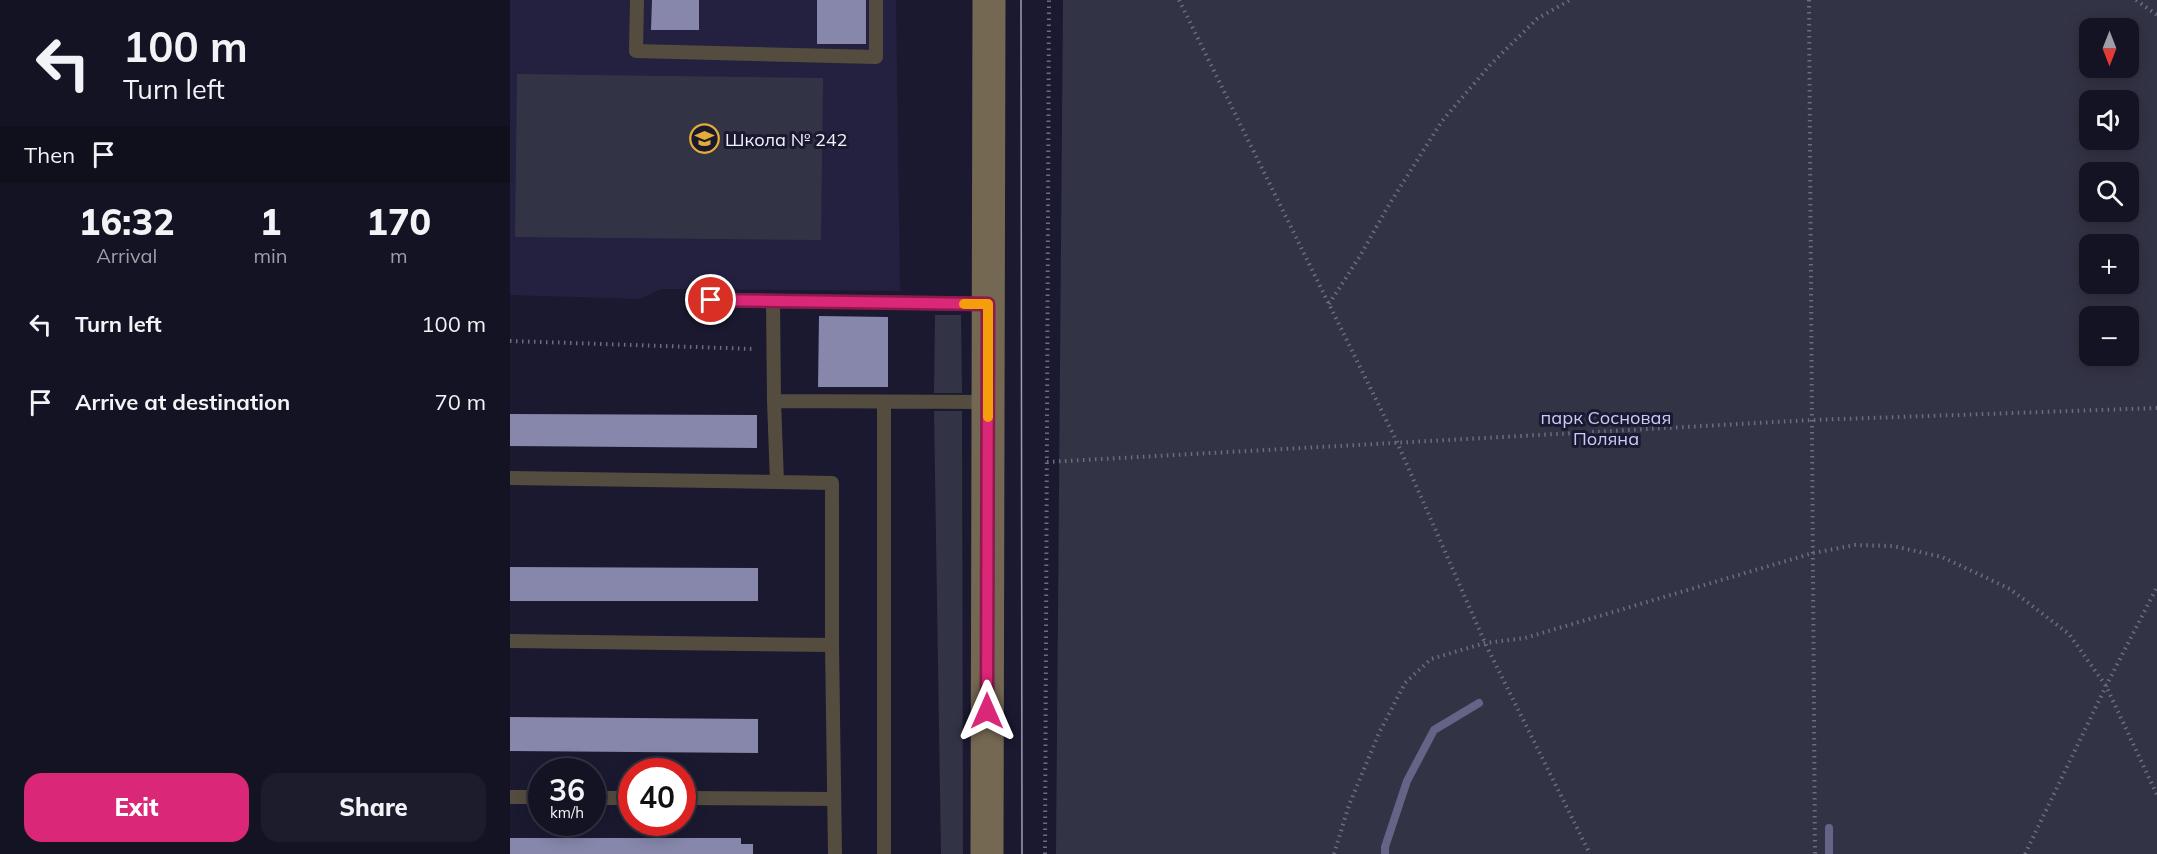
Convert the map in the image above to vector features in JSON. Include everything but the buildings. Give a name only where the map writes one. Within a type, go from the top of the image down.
[{"type":"street","points":[[987,854],[989,0]]},
{"type":"lane","points":[[637,0],[636,51],[876,57],[876,0]]},
{"type":"lane","points":[[711,300],[988,304]]},
{"type":"lane","points":[[773,301],[777,482]]},
{"type":"lane","points":[[774,401],[988,402]]},
{"type":"lane","points":[[884,402],[885,854]]},
{"type":"lane","points":[[510,478],[832,483],[835,854]]},
{"type":"lane","points":[[510,641],[832,645]]},
{"type":"lane","points":[[510,797],[528,797]]},
{"type":"lane","points":[[696,798],[834,799]]},
{"type":"path","points":[[1045,854],[1049,0]]},
{"type":"path","points":[[1179,0],[1397,442],[1485,643],[1590,854]]},
{"type":"path","points":[[1329,304],[1442,121],[1491,64],[1537,19],[1570,0]]},
{"type":"path","points":[[1809,0],[1815,854]]},
{"type":"path","points":[[2136,0],[2157,15]]},
{"type":"path","points":[[510,341],[773,350]]},
{"type":"path","points":[[1047,462],[1812,420],[2157,408]]},
{"type":"path","points":[[1334,854],[1349,805],[1379,733],[1405,683],[1431,659],[1485,643],[1525,638],[1813,553],[1855,545],[1893,546],[1942,557],[2010,589],[2069,634],[2106,686],[2157,795]]},
{"type":"path","points":[[2025,854],[2106,686],[2157,587]]},
{"type":"shaded area","name":"Школа № 242","points":[[510,0],[896,0],[900,291],[661,289],[640,299],[510,295]]},
{"type":"green space","name":"парк Сосновая Поляна","points":[[1063,0],[2157,0],[2157,854],[1056,854]]},
{"type":"green space","points":[[517,74],[823,78],[821,240],[515,237]]},
{"type":"green space","points":[[935,315],[961,315],[962,393],[934,393]]},
{"type":"green space","points":[[934,411],[962,411],[963,854],[941,854]]},
{"type":"waterway","points":[[1385,854],[1385,847],[1407,781],[1434,730],[1479,703]]},
{"type":"waterway","points":[[1829,828],[1829,854]]},
{"type":"tram line","points":[[1021,0],[1022,854]]},
{"type":"slow traffic","points":[[964,304],[988,304],[988,417]]},
{"type":"place","name":"Школа № 242","points":[[704,139]]},
{"type":"route","points":[[711,300],[988,304],[987,711]]}]
